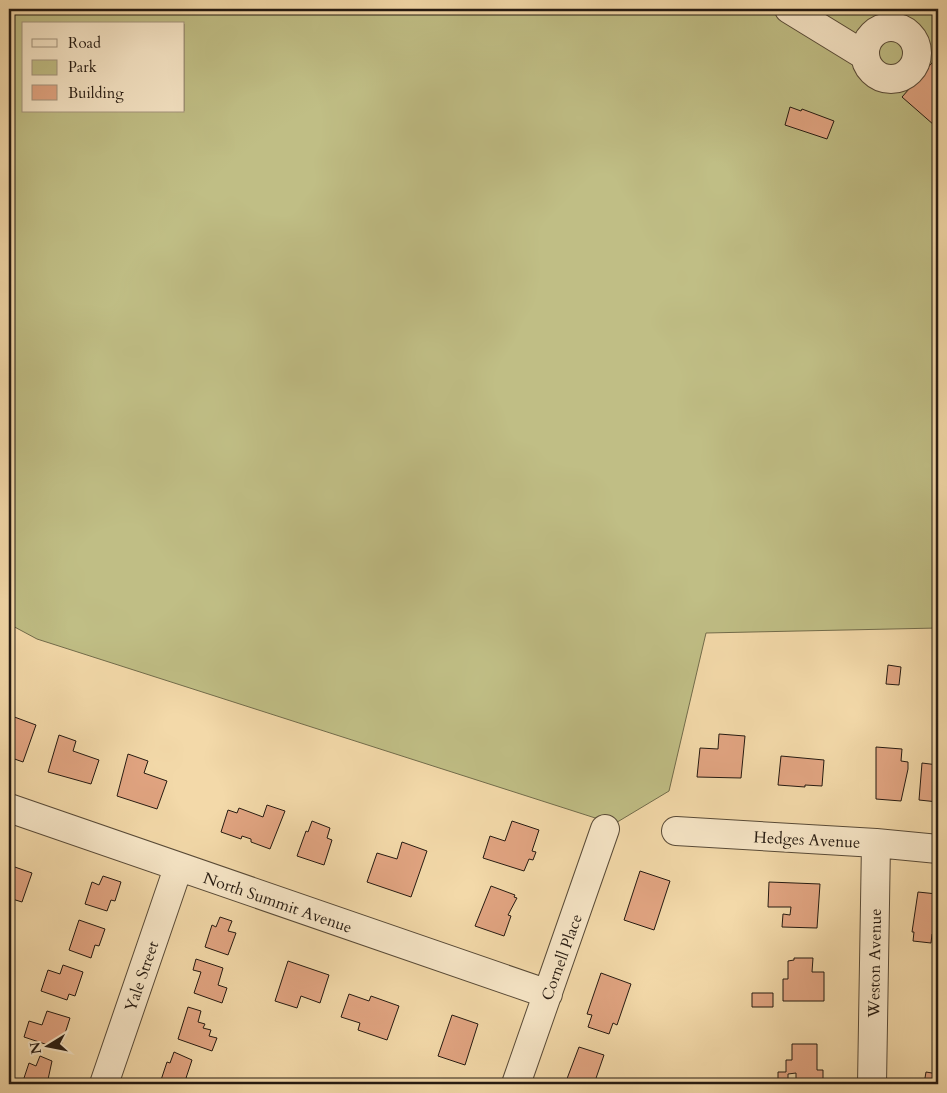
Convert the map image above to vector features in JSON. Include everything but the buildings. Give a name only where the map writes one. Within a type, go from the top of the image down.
[{"type":"street","points":[[789,9],[864,55]]},
{"type":"street","name":"North Summit Avenue","points":[[9,808],[178,868],[548,994]]},
{"type":"street","name":"Cornell Place","points":[[516,1084],[605,829]]},
{"type":"street","name":"Hedges Avenue","points":[[676,831],[876,843],[938,849]]},
{"type":"street","name":"Weston Avenue","points":[[872,1084],[876,843]]},
{"type":"street","name":"Yale Street","points":[[104,1084],[178,868]]},
{"type":"green space","points":[[9,9],[938,9],[938,628],[706,633],[669,791],[614,824],[37,639],[9,624]]}]
